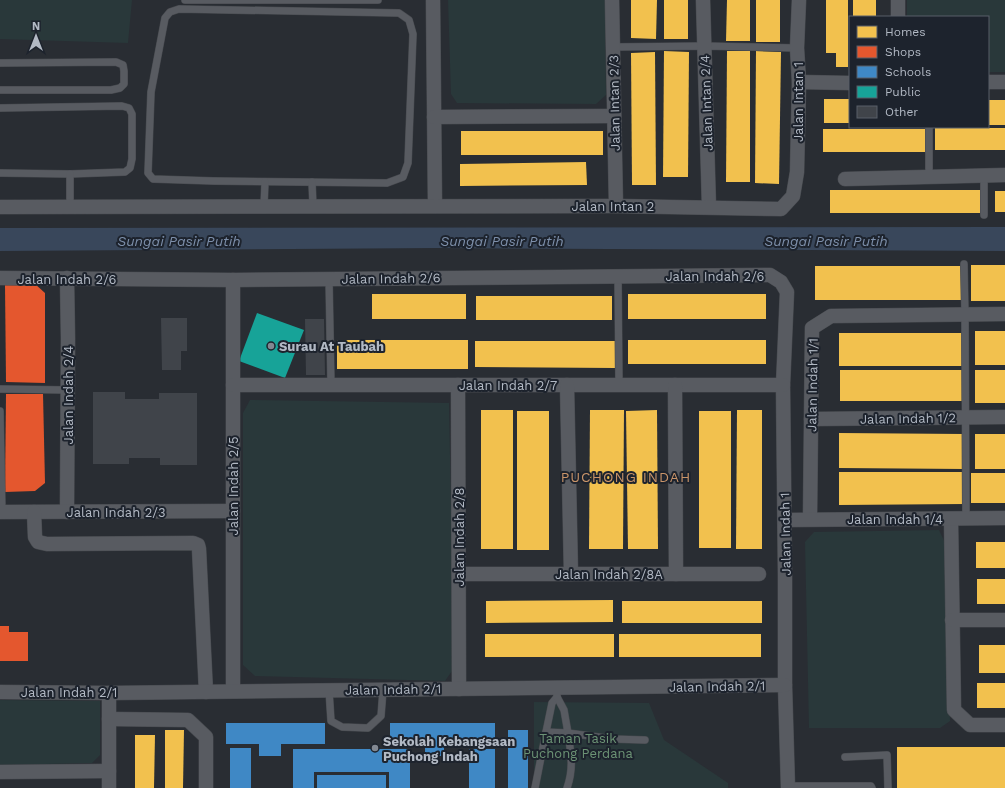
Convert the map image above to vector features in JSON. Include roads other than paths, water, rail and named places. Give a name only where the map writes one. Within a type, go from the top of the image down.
[{"type":"street","points":[[433,0],[435,206]]},
{"type":"street","name":"Jalan Intan 2/3","points":[[612,0],[616,206]]},
{"type":"street","name":"Jalan Intan 2/4","points":[[703,0],[709,207]]},
{"type":"street","name":"Jalan Intan 1","points":[[788,202],[793,196],[797,172],[799,0]]},
{"type":"street","points":[[898,0],[898,16]]},
{"type":"street","points":[[798,82],[849,83]]},
{"type":"street","points":[[989,82],[1005,82]]},
{"type":"street","points":[[434,117],[614,116]]},
{"type":"street","points":[[845,179],[1005,175]]},
{"type":"street","name":"Jalan Intan 2","points":[[0,207],[616,206],[781,209],[788,202]]},
{"type":"street","name":"Jalan Indah 2/6","points":[[0,278],[233,280],[770,275],[781,282]]},
{"type":"street","name":"Jalan Indah 2/4","points":[[67,278],[67,512]]},
{"type":"street","name":"Jalan Indah 2/5","points":[[233,280],[233,691]]},
{"type":"street","name":"Jalan Indah 1","points":[[781,282],[787,292],[783,385],[785,685],[788,787]]},
{"type":"street","name":"Jalan Indah 1/1","points":[[810,519],[812,328],[832,316],[1005,314]]},
{"type":"street","name":"Jalan Indah 2/7","points":[[233,385],[783,385]]},
{"type":"street","name":"Jalan Indah 2/8","points":[[458,385],[459,689]]},
{"type":"street","points":[[567,385],[570,574]]},
{"type":"street","points":[[675,385],[676,574]]},
{"type":"street","name":"Jalan Indah 1/2","points":[[811,419],[1005,417]]},
{"type":"street","name":"Jalan Indah 2/3","points":[[1,512],[233,511]]},
{"type":"street","points":[[34,512],[35,537],[38,542],[47,544],[193,543],[198,545],[206,692]]},
{"type":"street","points":[[951,518],[954,710],[970,725],[1005,725]]},
{"type":"street","name":"Jalan Indah 1/4","points":[[784,520],[1005,518]]},
{"type":"street","name":"Jalan Indah 2/8A","points":[[459,574],[759,574]]},
{"type":"street","points":[[952,620],[1005,620]]},
{"type":"street","name":"Jalan Indah 2/1","points":[[0,692],[109,693],[459,689],[557,692],[785,685]]},
{"type":"street","points":[[109,693],[109,788]]},
{"type":"street","points":[[109,719],[188,720],[206,737],[206,788]]},
{"type":"street","points":[[0,772],[109,771]]},
{"type":"lane","points":[[185,0],[378,0]]},
{"type":"lane","points":[[179,9],[399,13],[409,20],[413,34],[408,163],[403,177],[387,183],[265,182],[153,179],[148,173],[151,92],[165,18],[170,12],[179,9]]},
{"type":"lane","points":[[613,47],[705,46],[798,48]]},
{"type":"lane","points":[[0,63],[116,62],[123,65],[124,71],[124,84],[120,88],[111,90],[0,90]]},
{"type":"lane","points":[[0,108],[122,106],[129,108],[132,114],[132,159],[130,168],[125,172],[0,174]]},
{"type":"lane","points":[[929,128],[929,177]]},
{"type":"lane","points":[[70,174],[70,207]]},
{"type":"lane","points":[[984,176],[984,215]]},
{"type":"lane","points":[[264,206],[265,182]]},
{"type":"lane","points":[[312,182],[312,206]]},
{"type":"lane","points":[[964,264],[966,518]]},
{"type":"lane","points":[[618,276],[619,385]]},
{"type":"lane","points":[[329,279],[332,385]]},
{"type":"lane","points":[[0,389],[67,390]]},
{"type":"lane","points":[[0,411],[1,512]]},
{"type":"lane","points":[[329,690],[331,721],[342,727],[368,728],[381,716],[383,690]]},
{"type":"lane","points":[[535,788],[552,703],[557,692]]},
{"type":"lane","points":[[557,692],[564,710],[572,763],[570,780],[567,788]]},
{"type":"lane","points":[[546,732],[568,733],[613,739],[645,740]]},
{"type":"lane","points":[[845,756],[887,755],[888,788]]},
{"type":"lane","points":[[788,787],[871,786],[872,788]]},
{"type":"water","name":"Sungai Pasir Putih","points":[[1005,227],[1005,251],[437,248],[0,251],[0,228]]},
{"type":"place","name":"Surau At Taubah","points":[[271,346]]},
{"type":"place","name":"Sekolah Kebangsaan Puchong Indah","points":[[375,748]]},
{"type":"district","name":"PUCHONG INDAH","points":[[626,477]]},
{"type":"park label","name":"Taman Tasik Puchong Perdana","points":[[578,746]]}]
